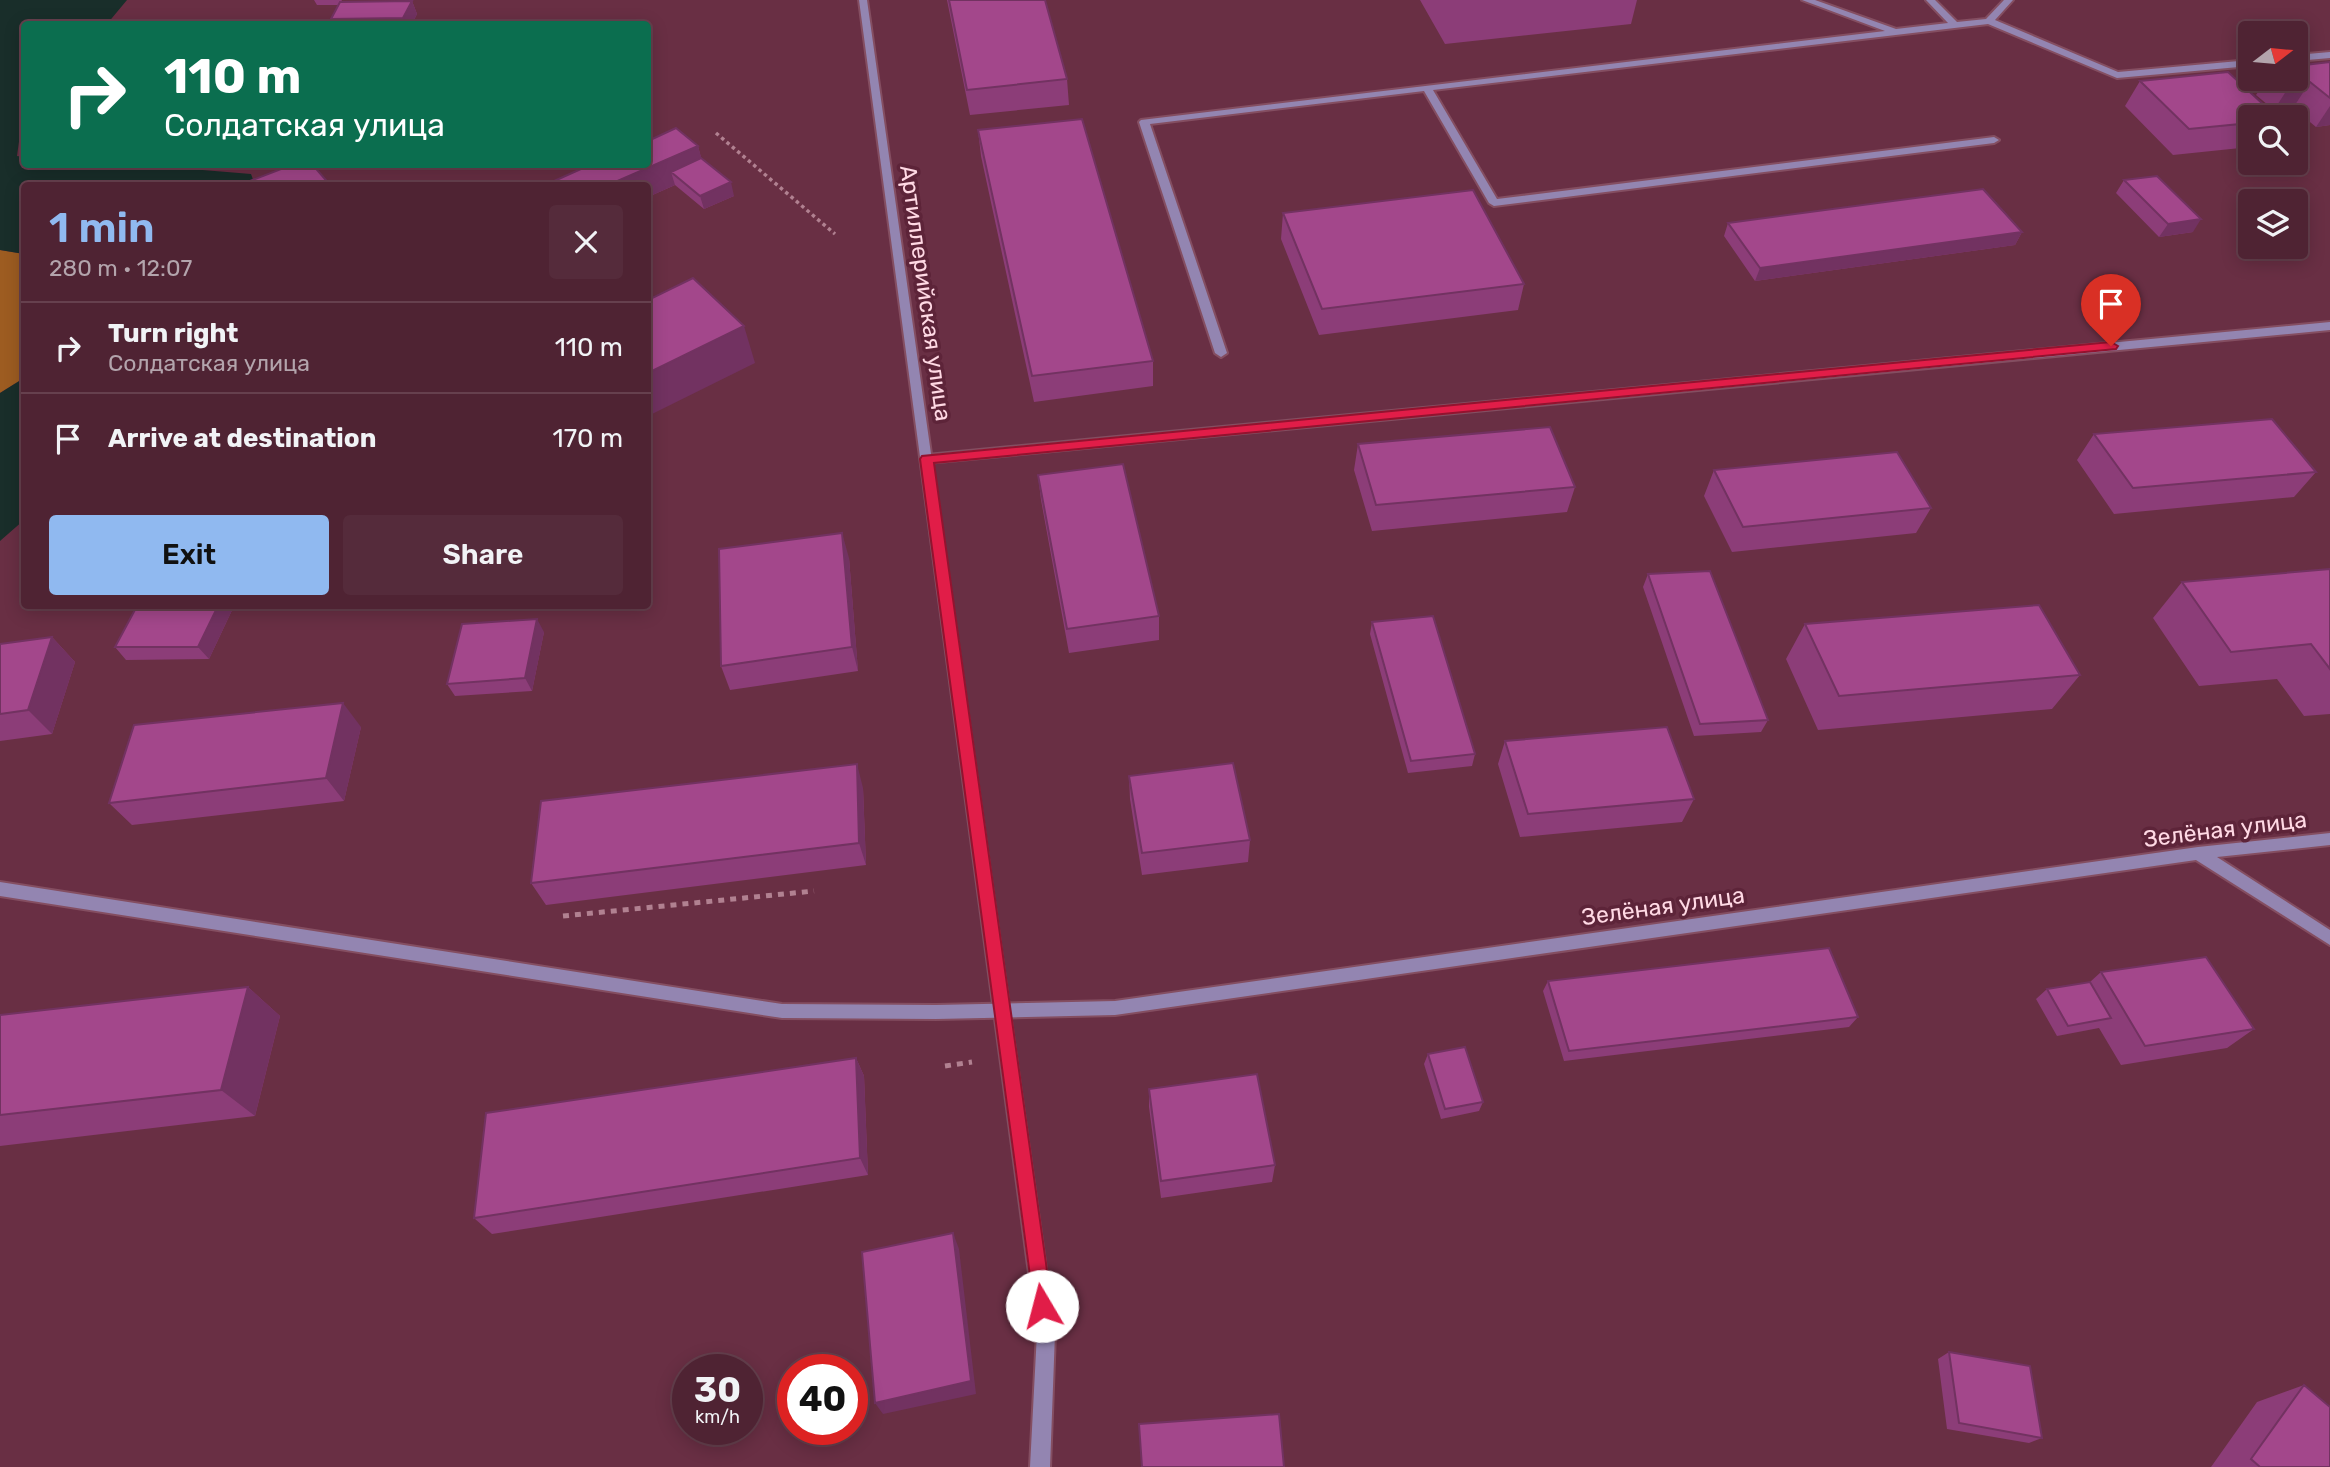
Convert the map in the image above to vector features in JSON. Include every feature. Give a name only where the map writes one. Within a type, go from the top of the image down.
[{"type":"street","name":"Артиллерийская улица","points":[[863,0],[1046,1333],[1040,1467]]},
{"type":"street","points":[[1806,0],[1897,32]]},
{"type":"street","points":[[1930,0],[1955,25]]},
{"type":"street","points":[[1989,21],[2009,0]]},
{"type":"street","points":[[1221,353],[1144,122],[1989,21],[2117,75],[2238,64]]},
{"type":"street","points":[[2308,57],[2330,55]]},
{"type":"street","points":[[1427,88],[1494,203],[1994,140]]},
{"type":"street","points":[[927,459],[2330,326]]},
{"type":"street","name":"Зелёная улица","points":[[0,889],[782,1011],[1115,1008],[2198,853],[2330,839]]},
{"type":"street","points":[[2198,853],[2330,938]]},
{"type":"path","points":[[716,133],[835,234]]},
{"type":"path","points":[[563,916],[814,891]]},
{"type":"shaded area","points":[[0,0],[127,0],[110,21],[21,21],[21,127],[17,156],[21,157],[21,168],[178,168],[251,174],[254,182],[21,182],[21,254],[0,250]]},
{"type":"shaded area","points":[[0,250],[21,254],[21,380],[0,393]]},
{"type":"shaded area","points":[[21,380],[21,523],[0,541],[0,393]]},
{"type":"building","points":[[949,0],[1045,0],[1067,79],[967,90]]},
{"type":"building","points":[[412,1],[403,18],[331,19],[340,2]]},
{"type":"building","points":[[2330,62],[2330,98],[2308,82],[2308,65]]},
{"type":"building","points":[[2228,72],[2238,81],[2238,91],[2249,91],[2264,105],[2238,105],[2238,124],[2189,129],[2140,81]]},
{"type":"building","points":[[1082,119],[1153,361],[1032,376],[978,130]]},
{"type":"building","points":[[676,128],[698,146],[651,166],[651,140]]},
{"type":"building","points":[[701,158],[731,182],[700,196],[671,172]]},
{"type":"building","points":[[284,168],[315,168],[328,182],[251,182]]},
{"type":"building","points":[[583,168],[647,168],[615,182],[552,182]]},
{"type":"building","points":[[2157,176],[2201,219],[2168,224],[2124,180]]},
{"type":"building","points":[[1983,189],[2022,232],[1760,268],[1728,223]]},
{"type":"building","points":[[1473,190],[1524,284],[1322,309],[1283,213]]},
{"type":"building","points":[[693,278],[744,326],[651,372],[651,299]]},
{"type":"building","points":[[2272,419],[2316,472],[2133,488],[2094,434]]},
{"type":"building","points":[[1550,427],[1575,487],[1376,505],[1358,444]]},
{"type":"building","points":[[1897,452],[1931,508],[1743,527],[1714,470]]},
{"type":"building","points":[[1123,464],[1159,616],[1067,629],[1038,475]]},
{"type":"building","points":[[842,533],[852,647],[721,666],[719,549]]},
{"type":"building","points":[[2330,569],[2330,669],[2311,644],[2231,652],[2182,582]]},
{"type":"building","points":[[1710,571],[1768,720],[1700,724],[1648,574]]},
{"type":"building","points":[[2039,605],[2080,675],[1839,696],[1805,624]]},
{"type":"building","points":[[135,609],[217,609],[198,647],[115,647]]},
{"type":"building","points":[[1433,616],[1475,754],[1411,761],[1372,622]]},
{"type":"building","points":[[537,619],[525,678],[447,684],[462,624]]},
{"type":"building","points":[[52,637],[28,710],[0,714],[0,644]]},
{"type":"building","points":[[343,703],[326,778],[109,803],[134,725]]},
{"type":"building","points":[[1667,727],[1694,799],[1528,814],[1505,741]]},
{"type":"building","points":[[1233,763],[1250,840],[1142,853],[1129,776]]},
{"type":"building","points":[[857,764],[859,843],[531,883],[541,801]]},
{"type":"building","points":[[1829,948],[1858,1017],[1569,1051],[1548,981]]},
{"type":"building","points":[[2206,957],[2254,1029],[2145,1046],[2101,972]]},
{"type":"building","points":[[2090,982],[2111,1018],[2068,1026],[2047,989]]},
{"type":"building","points":[[248,987],[221,1090],[0,1115],[0,1015]]},
{"type":"building","points":[[1465,1047],[1483,1102],[1445,1109],[1428,1054]]},
{"type":"building","points":[[856,1058],[860,1158],[474,1218],[486,1113]]},
{"type":"building","points":[[1257,1074],[1275,1165],[1161,1181],[1149,1089]]},
{"type":"building","points":[[953,1233],[971,1381],[875,1403],[862,1252]]},
{"type":"building","points":[[1949,1352],[2030,1366],[2042,1438],[1959,1423]]},
{"type":"building","points":[[2304,1385],[2330,1407],[2330,1467],[2260,1467],[2251,1459]]},
{"type":"building","points":[[1279,1414],[1284,1467],[1142,1467],[1139,1424]]},
{"type":"route","points":[[1042,1306],[927,459],[2111,346]]}]
